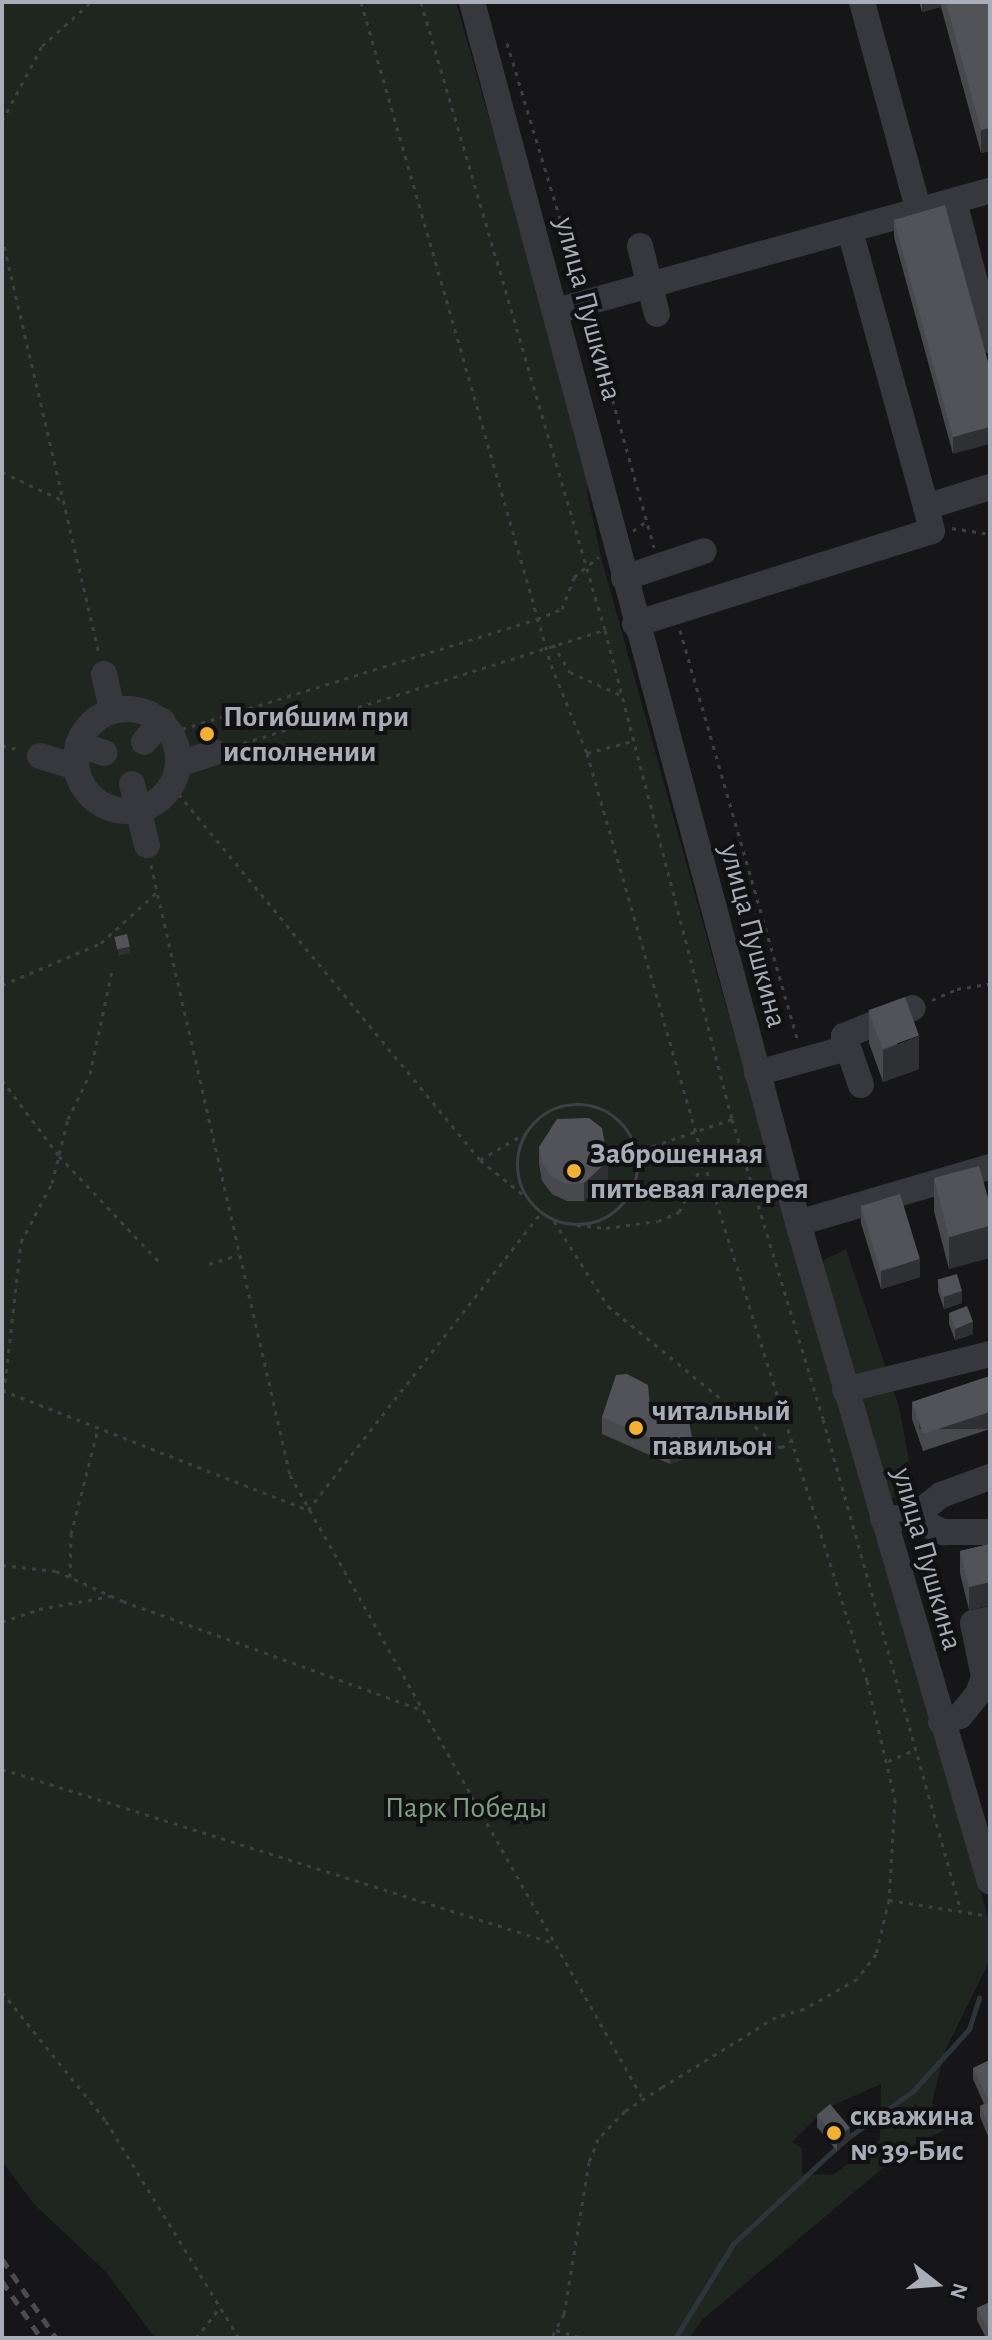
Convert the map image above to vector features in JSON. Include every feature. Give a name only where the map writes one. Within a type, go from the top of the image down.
[{"type":"street","name":"улица Пушкина","points":[[472,2],[556,311],[635,624],[798,1223],[883,1519],[950,1719],[990,1882]]},
{"type":"street","points":[[862,2],[919,212]]},
{"type":"street","points":[[556,311],[990,191]]},
{"type":"street","points":[[954,201],[990,340]]},
{"type":"street","points":[[850,231],[929,519]]},
{"type":"street","points":[[640,246],[657,314]]},
{"type":"street","points":[[635,624],[929,519],[990,487]]},
{"type":"street","points":[[624,578],[704,551]]},
{"type":"street","points":[[104,674],[112,710]]},
{"type":"street","points":[[175,775],[166,727],[139,710],[112,710],[91,723],[77,755],[97,802],[137,810],[157,802],[175,775],[215,752]]},
{"type":"street","points":[[144,742],[166,727]]},
{"type":"street","points":[[40,756],[104,753]]},
{"type":"street","points":[[132,784],[147,845]]},
{"type":"street","points":[[861,1085],[844,1036],[913,1008]]},
{"type":"street","points":[[757,1073],[803,1057],[848,1048]]},
{"type":"street","points":[[798,1223],[990,1167]]},
{"type":"street","points":[[845,1390],[990,1354]]},
{"type":"street","points":[[913,1517],[941,1495],[990,1477]]},
{"type":"street","points":[[883,1519],[913,1517],[943,1532],[990,1532]]},
{"type":"street","points":[[950,1719],[984,1677],[973,1623],[990,1619]]},
{"type":"street","points":[[950,1719],[990,1713]]},
{"type":"path","points":[[2,121],[42,46],[91,2]]},
{"type":"path","points":[[361,2],[545,647],[587,753],[704,1162],[888,1761],[895,1799],[889,1900],[876,1954],[857,1979],[804,2009],[776,2017],[643,2099],[598,2139],[589,2162],[564,2314],[551,2338]]},
{"type":"path","points":[[421,2],[587,566],[732,1119],[961,1911]]},
{"type":"path","points":[[503,31],[586,303],[660,566]]},
{"type":"path","points":[[2,237],[104,674]]},
{"type":"path","points":[[2,472],[64,501]]},
{"type":"path","points":[[929,519],[990,534]]},
{"type":"path","points":[[166,727],[537,619],[562,609],[574,577],[587,566]]},
{"type":"path","points":[[674,609],[803,1057]]},
{"type":"path","points":[[215,752],[605,630]]},
{"type":"path","points":[[553,644],[570,672],[623,696]]},
{"type":"path","points":[[587,753],[635,740]]},
{"type":"path","points":[[175,775],[480,1160],[541,1213],[569,1224],[606,1228],[658,1221],[679,1212],[704,1162]]},
{"type":"path","points":[[147,845],[290,1475],[643,2099]]},
{"type":"path","points":[[2,985],[101,943],[157,892]]},
{"type":"path","points":[[123,923],[123,939]]},
{"type":"path","points":[[113,966],[90,1074],[68,1119],[52,1183],[21,1242],[3,1391],[308,1510]]},
{"type":"path","points":[[913,1008],[957,989],[990,984]]},
{"type":"path","points":[[2,1080],[59,1156],[161,1264]]},
{"type":"path","points":[[480,1160],[524,1134],[556,1107],[598,1106],[630,1133],[637,1153],[635,1181],[621,1206],[597,1221],[569,1224]]},
{"type":"path","points":[[609,1161],[696,1135],[732,1119]]},
{"type":"path","points":[[524,1134],[518,1177],[526,1197]]},
{"type":"path","points":[[308,1510],[541,1213]]},
{"type":"path","points":[[554,1220],[608,1306],[781,1448],[790,1441]]},
{"type":"path","points":[[209,1264],[240,1255]]},
{"type":"path","points":[[70,1577],[71,1534],[98,1429]]},
{"type":"path","points":[[2,1565],[70,1577],[420,1709]]},
{"type":"path","points":[[2,1622],[113,1595]]},
{"type":"path","points":[[888,1761],[916,1749]]},
{"type":"path","points":[[2,1769],[554,1943]]},
{"type":"path","points":[[889,1900],[990,1916]]},
{"type":"path","points":[[2,1992],[106,2121],[239,2338]]},
{"type":"path","points":[[196,2338],[220,2307]]},
{"type":"path","points":[[556,2330],[582,2338]]},
{"type":"green space","name":"Парк Победы","points":[[2,2],[456,2],[589,469],[587,493],[602,561],[835,1397],[990,1924],[990,1960],[945,2051],[932,2102],[945,2130],[907,2148],[703,2319],[689,2338],[155,2338],[106,2272],[33,2203],[2,2161]],"holes":[[[881,2084],[880,2139],[833,2175],[802,2174],[802,2148],[792,2142],[825,2109]]]},
{"type":"green space","points":[[846,1249],[899,1407],[917,1503],[889,1497],[820,1262]]},
{"type":"building","points":[[946,2],[988,2],[990,7],[990,128],[981,130]]},
{"type":"building","points":[[945,205],[990,369],[990,427],[953,437],[894,220]]},
{"type":"building","points":[[127,934],[130,947],[117,950],[114,937]]},
{"type":"building","points":[[905,997],[919,1036],[882,1049],[868,1010]]},
{"type":"building","name":"Заброшенная питьевая галерея","points":[[589,1118],[602,1128],[608,1161],[584,1183],[567,1184],[552,1177],[542,1163],[539,1147],[557,1119]]},
{"type":"building","points":[[979,1166],[990,1205],[990,1226],[949,1237],[934,1178]]},
{"type":"building","points":[[900,1194],[920,1259],[881,1271],[861,1206]]},
{"type":"building","points":[[957,1274],[962,1291],[943,1297],[938,1280]]},
{"type":"building","points":[[967,1306],[973,1322],[955,1329],[949,1313]]},
{"type":"building","points":[[627,1374],[648,1385],[650,1406],[688,1416],[692,1438],[670,1447],[602,1417],[616,1375]]},
{"type":"building","points":[[990,1376],[990,1412],[923,1434],[912,1402]]},
{"type":"building","points":[[990,1544],[990,1582],[969,1587],[960,1551]]},
{"type":"building","points":[[990,2060],[990,2097],[987,2098],[973,2068]]},
{"type":"building","points":[[990,2102],[990,2129],[980,2106]]},
{"type":"building","points":[[830,2104],[850,2128],[837,2139],[817,2115]]},
{"type":"building","points":[[990,2302],[990,2335],[977,2308]]},
{"type":"waterway","points":[[846,2139],[913,2091],[969,2029],[979,1998]]},
{"type":"waterway","points":[[675,2338],[733,2244],[838,2146]]},
{"type":"railway","points":[[2,2259],[56,2338]]},
{"type":"railway","points":[[2,2281],[41,2338]]},
{"type":"place","name":"Погибшим при исполнении","points":[[207,734]]},
{"type":"place","name":"Заброшенная питьевая галерея","points":[[574,1171]]},
{"type":"place","name":"читальный павильон","points":[[636,1428]]},
{"type":"place","name":"скважина № 39-Бис","points":[[834,2133]]}]
